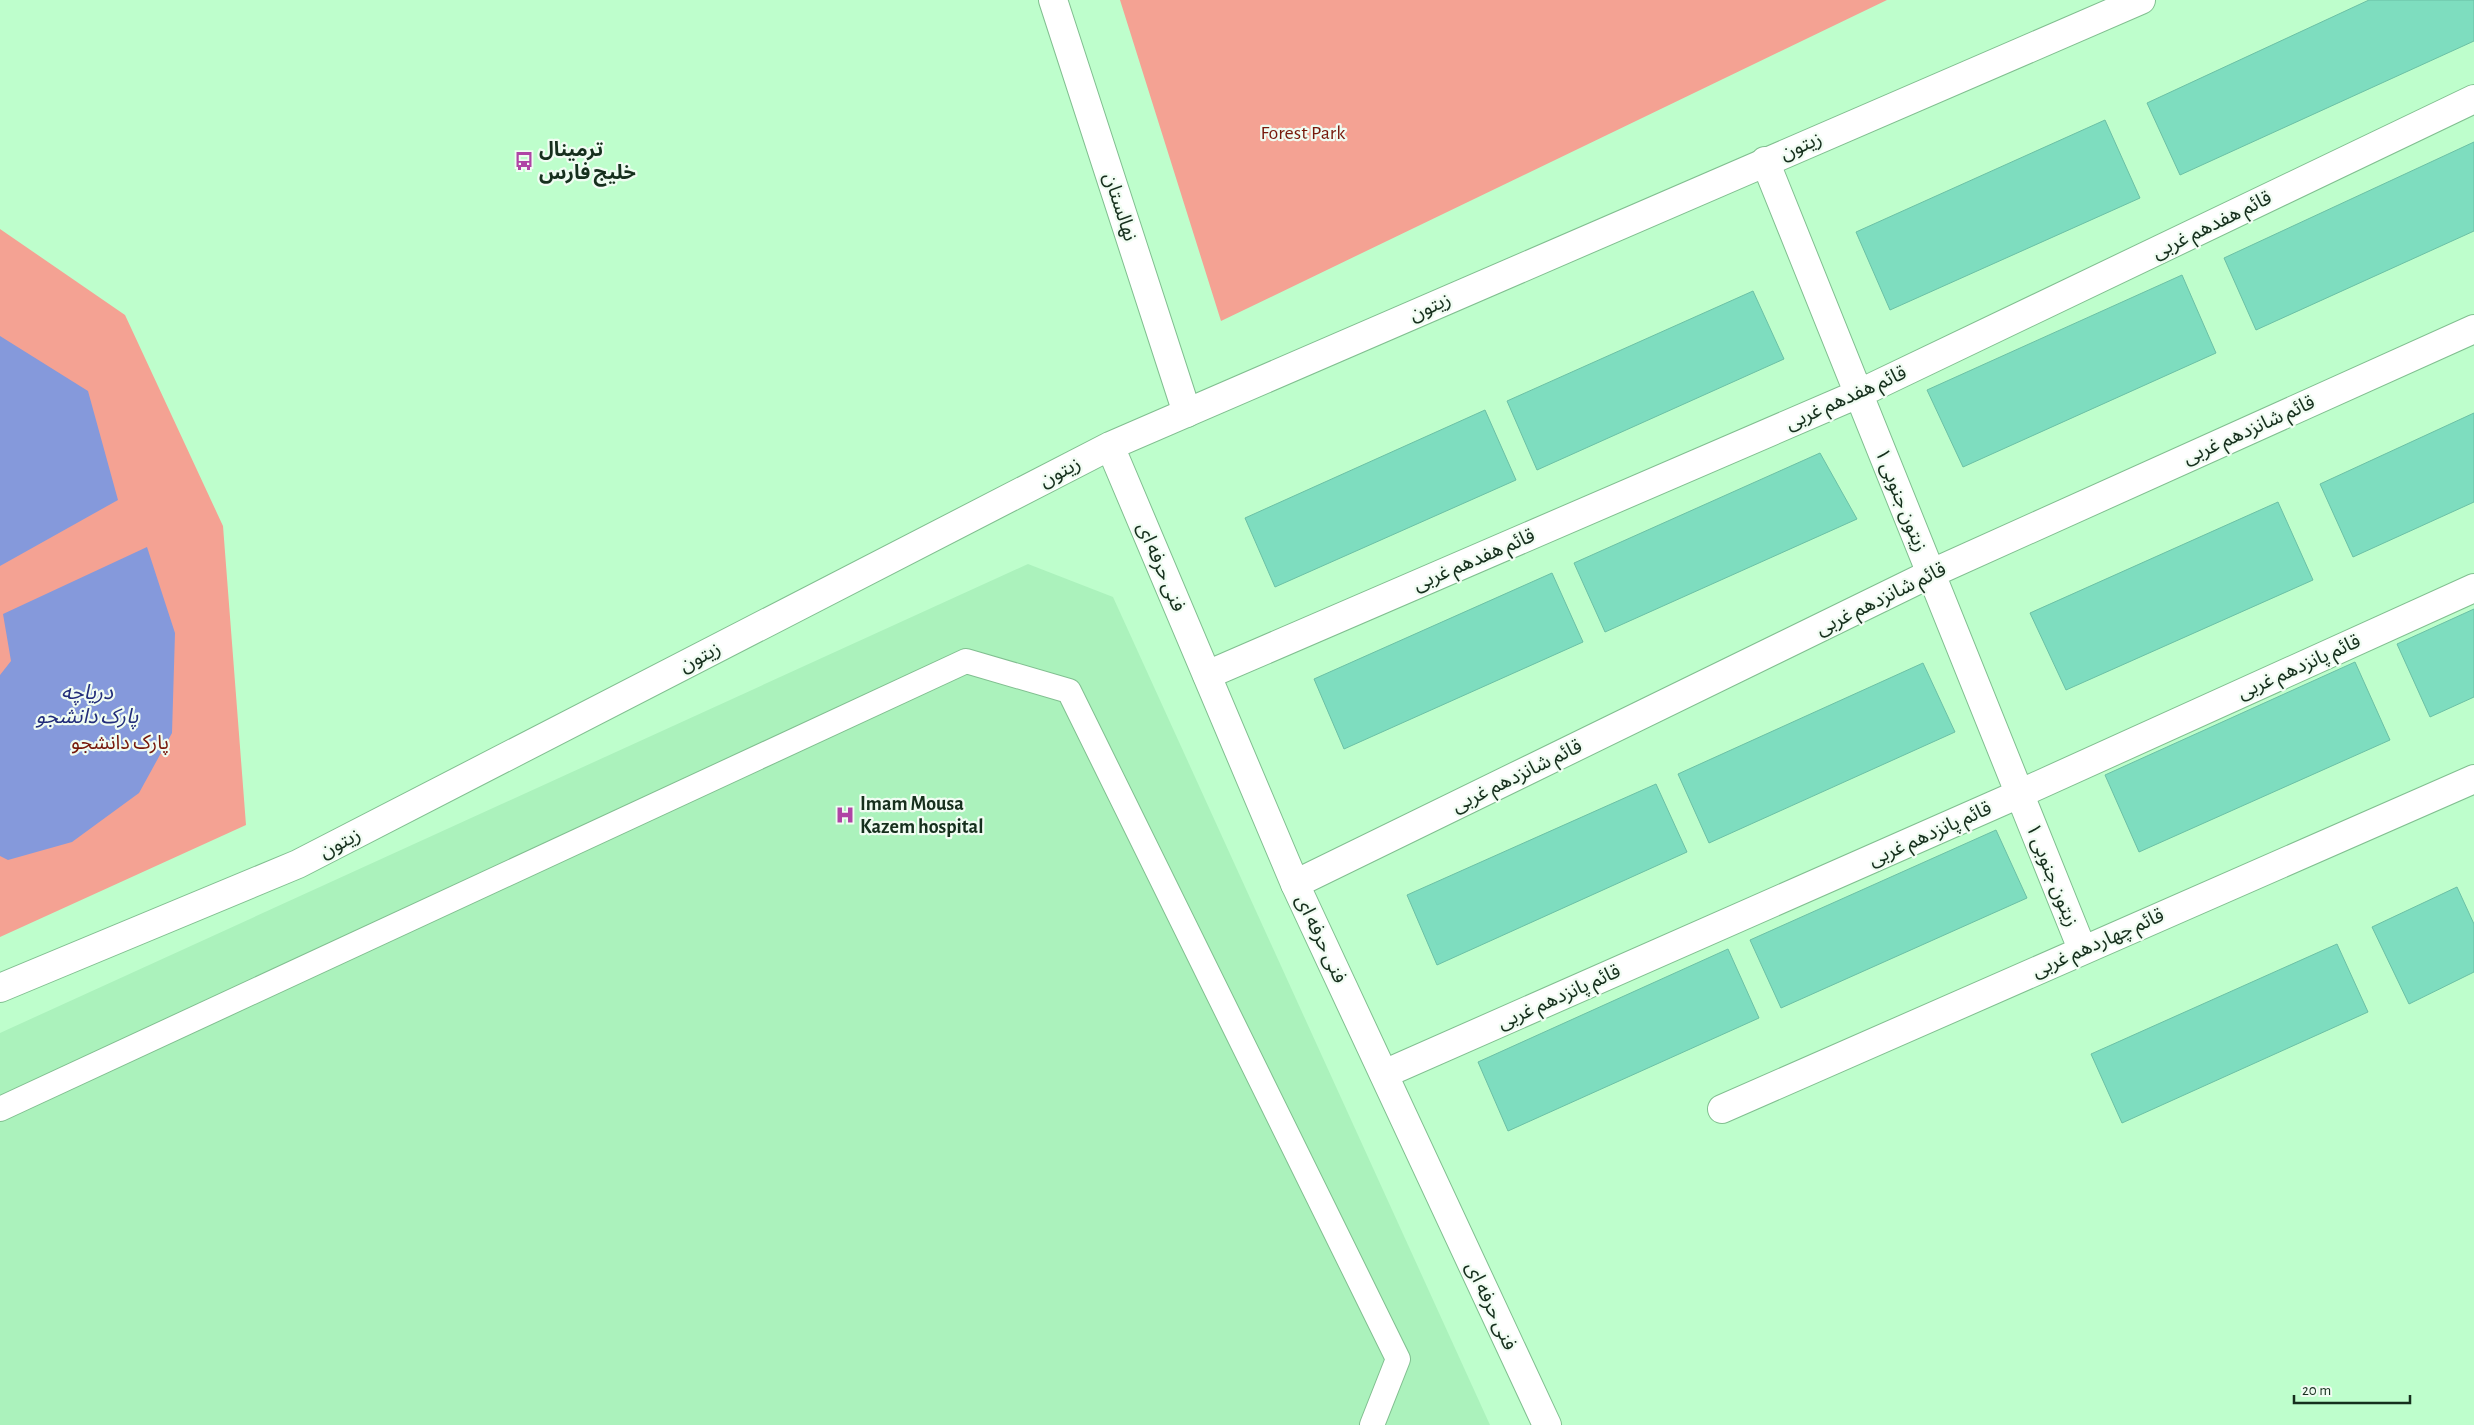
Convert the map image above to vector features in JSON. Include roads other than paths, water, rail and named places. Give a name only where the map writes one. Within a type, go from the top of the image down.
[{"type":"street","name":"نهالستان","points":[[1053,0],[1187,413]]},
{"type":"street","name":"زیتون","points":[[0,988],[298,864],[1110,446],[1765,161],[2141,0]]},
{"type":"street","name":"قائم هفدهم غربی","points":[[1207,675],[1858,394],[2474,99]]},
{"type":"street","name":"زیتون جنوبی ۱","points":[[1765,161],[2082,949]]},
{"type":"street","name":"قائم شانزدهم غربی","points":[[1295,884],[1930,574],[2474,329]]},
{"type":"street","name":"فنی حرفه ای","points":[[1110,446],[1295,884],[1547,1425]]},
{"type":"street","name":"قائم پانزدهم غربی","points":[[1384,1074],[2019,794],[2474,588]]},
{"type":"street","name":"قائم چهاردهم غربی","points":[[1722,1109],[2082,949],[2474,779]]},
{"type":"lane","points":[[0,1109],[966,661],[1069,691],[1398,1359],[1372,1425]]},
{"type":"water","points":[[0,336],[88,391],[118,500],[0,566]]},
{"type":"water","name":"دریاچه پارک دانشجو","points":[[147,547],[175,633],[172,733],[139,793],[72,842],[8,860],[0,856],[0,675],[11,661],[3,614]]},
{"type":"place","name":"ترمینال خلیج فارس","points":[[524,161]]},
{"type":"place","name":"Imam Mousa Kazem hospital","points":[[845,815]]},
{"type":"park label","name":"Forest Park","points":[[1303,133]]},
{"type":"park label","name":"پارک دانشجو","points":[[120,743]]}]
